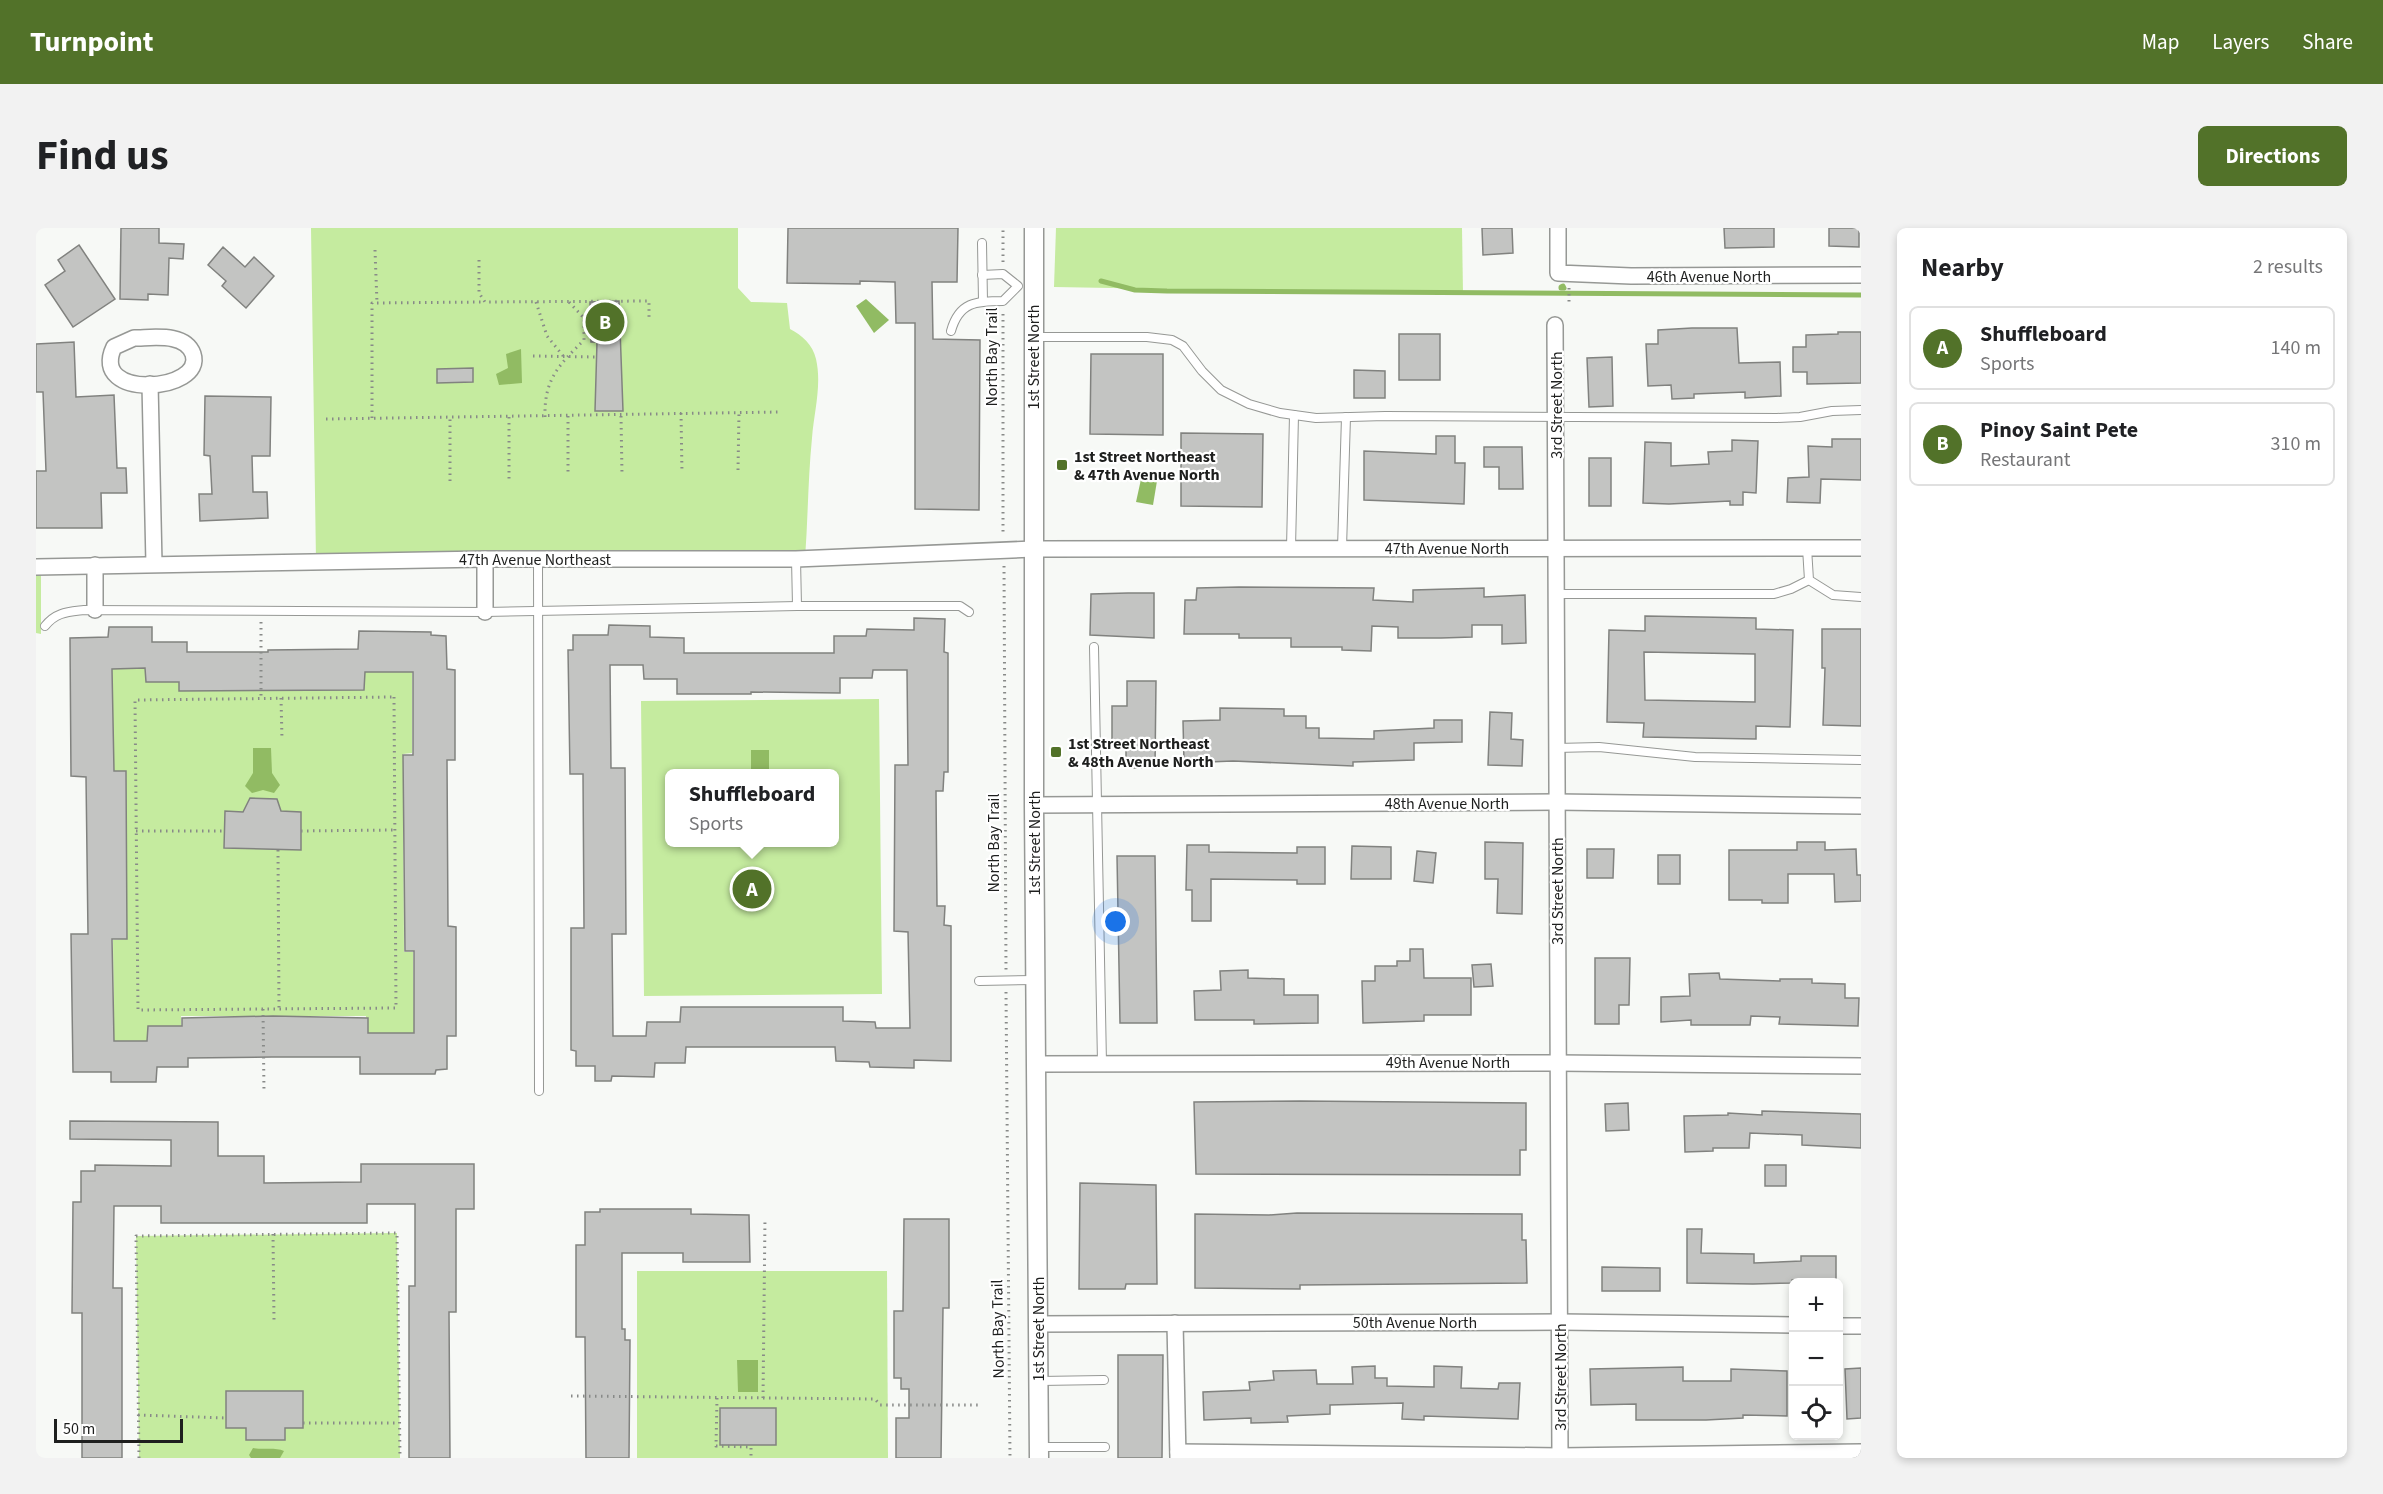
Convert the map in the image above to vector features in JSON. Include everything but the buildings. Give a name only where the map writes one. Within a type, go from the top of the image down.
[{"type":"street","name":"1st Street North","points":[[1034,228],[1026,286],[1034,337],[1034,805],[1039,1453]]},
{"type":"street","name":"46th Avenue North","points":[[1558,228],[1558,273],[1631,276],[1861,275]]},
{"type":"street","name":"3rd Street North","points":[[1555,325],[1560,1457]]},
{"type":"street","points":[[134,338],[180,340],[189,346],[194,364],[190,372],[181,379],[169,383],[150,384],[123,381],[114,375],[110,356],[114,347],[134,338]]},
{"type":"street","points":[[150,384],[154,564]]},
{"type":"street","name":"47th Avenue North","points":[[1033,549],[1861,548]]},
{"type":"street","name":"47th Avenue Northeast","points":[[36,567],[485,559],[796,559],[1033,549]]},
{"type":"street","points":[[485,559],[485,612]]},
{"type":"street","points":[[95,565],[95,610]]},
{"type":"street","name":"48th Avenue North","points":[[1034,805],[1556,802],[1861,806]]},
{"type":"street","name":"49th Avenue North","points":[[1036,1064],[1557,1063],[1861,1066]]},
{"type":"street","name":"50th Avenue North","points":[[1037,1324],[1560,1322],[1789,1325]]},
{"type":"street","points":[[1176,1323],[1178,1455],[1560,1457],[1861,1452]]},
{"type":"street","points":[[1843,1326],[1861,1326]]},
{"type":"lane","points":[[982,243],[983,301]]},
{"type":"lane","points":[[951,331],[963,307],[983,301],[1003,301],[1026,286],[1003,274],[982,275]]},
{"type":"lane","points":[[1034,337],[1147,337],[1172,340],[1183,346],[1196,364],[1221,390],[1249,404],[1316,418],[1777,418],[1800,417],[1832,411],[1861,411]]},
{"type":"lane","points":[[1291,548],[1294,415]]},
{"type":"lane","points":[[1342,548],[1346,417]]},
{"type":"lane","points":[[1807,548],[1809,580]]},
{"type":"lane","points":[[538,559],[539,1091]]},
{"type":"lane","points":[[796,559],[797,606]]},
{"type":"lane","points":[[1557,594],[1774,594],[1809,580]]},
{"type":"lane","points":[[1809,580],[1833,595],[1861,597]]},
{"type":"lane","points":[[45,626],[52,617],[63,612],[95,610],[485,612],[797,606],[960,606],[969,612]]},
{"type":"lane","points":[[1094,647],[1102,1063]]},
{"type":"lane","points":[[1556,748],[1599,747],[1695,757],[1861,760]]},
{"type":"lane","points":[[979,981],[1035,980]]},
{"type":"lane","points":[[1038,1381],[1104,1380]]},
{"type":"lane","points":[[1039,1453],[1106,1447]]},
{"type":"path","points":[[1003,228],[1003,274]]},
{"type":"path","points":[[375,250],[377,303]]},
{"type":"path","points":[[479,260],[479,293],[485,302]]},
{"type":"path","points":[[1569,287],[1569,304]]},
{"type":"path","points":[[545,417],[548,386],[554,373],[566,357],[585,340],[584,318],[568,301]]},
{"type":"path","points":[[372,418],[372,303],[649,301],[649,318]]},
{"type":"path","name":"North Bay Trail","points":[[1003,301],[1010,1458]]},
{"type":"path","points":[[536,302],[547,336],[566,357]]},
{"type":"path","points":[[533,356],[596,357]]},
{"type":"path","points":[[738,470],[739,412]]},
{"type":"path","points":[[326,419],[779,412]]},
{"type":"path","points":[[681,413],[682,473]]},
{"type":"path","points":[[568,416],[568,475]]},
{"type":"path","points":[[621,416],[622,474]]},
{"type":"path","points":[[509,417],[509,482]]},
{"type":"path","points":[[450,418],[450,481]]},
{"type":"path","points":[[261,610],[261,698]]},
{"type":"path","points":[[394,697],[396,1008],[138,1010],[135,699],[261,698],[394,697]]},
{"type":"path","points":[[281,698],[282,740]]},
{"type":"path","points":[[301,831],[395,830]]},
{"type":"path","points":[[136,831],[225,831]]},
{"type":"path","points":[[278,850],[279,1009]]},
{"type":"path","points":[[263,1009],[264,1092]]},
{"type":"path","points":[[763,1398],[765,1218]]},
{"type":"path","points":[[139,1458],[136,1236],[397,1233],[400,1458]]},
{"type":"path","points":[[273,1234],[274,1321]]},
{"type":"path","points":[[571,1396],[875,1399],[880,1405],[982,1405]]},
{"type":"path","points":[[717,1398],[716,1446],[751,1447],[751,1458]]},
{"type":"path","points":[[138,1415],[226,1418]]},
{"type":"path","points":[[303,1423],[399,1423]]},
{"type":"shaded area","points":[[311,228],[738,228],[738,288],[751,302],[787,303],[790,329],[806,341],[816,359],[818,389],[811,453],[805,559],[316,561]]},
{"type":"shaded area","points":[[1056,228],[1462,228],[1463,294],[1054,287]]},
{"type":"shaded area","points":[[866,299],[889,320],[874,333],[856,306]]},
{"type":"shaded area","points":[[521,349],[522,383],[499,385],[496,374],[508,368],[506,354]]},
{"type":"shaded area","points":[[1143,470],[1158,475],[1153,505],[1136,502]]},
{"type":"shaded area","points":[[36,567],[41,567],[41,634],[36,633]]},
{"type":"shaded area","points":[[108,666],[146,666],[180,680],[269,690],[364,690],[364,672],[412,671],[412,753],[403,754],[404,952],[413,952],[414,1034],[366,1034],[366,1016],[181,1016],[181,1026],[149,1041],[114,1041],[113,940],[127,939],[126,773],[109,772]]},
{"type":"shaded area","points":[[879,699],[882,994],[644,996],[641,701]]},
{"type":"shaded area","points":[[253,748],[271,748],[272,773],[280,785],[274,793],[263,790],[252,793],[245,786],[253,773]]},
{"type":"shaded area","points":[[751,750],[769,750],[769,769],[751,769]]},
{"type":"shaded area","points":[[397,1233],[400,1458],[139,1458],[136,1236]]},
{"type":"shaded area","points":[[637,1271],[887,1271],[888,1458],[637,1458]]},
{"type":"shaded area","points":[[737,1360],[758,1360],[758,1392],[738,1392]]},
{"type":"shaded area","points":[[253,1448],[284,1451],[280,1458],[251,1458],[249,1455]]},
{"type":"waterway","points":[[1101,281],[1135,290],[1167,291],[1861,295]]},
{"type":"waterway","points":[[1563,286],[1564,288],[1561,288],[1561,287],[1563,286]]},
{"type":"place","name":"Pinoy Saint Pete","points":[[605,322]]},
{"type":"place","name":"1st Street Northeast & 47th Avenue North","points":[[1062,465]]},
{"type":"place","name":"1st Street Northeast & 48th Avenue North","points":[[1056,752]]},
{"type":"place","name":"Shuffleboard","points":[[752,889]]}]
